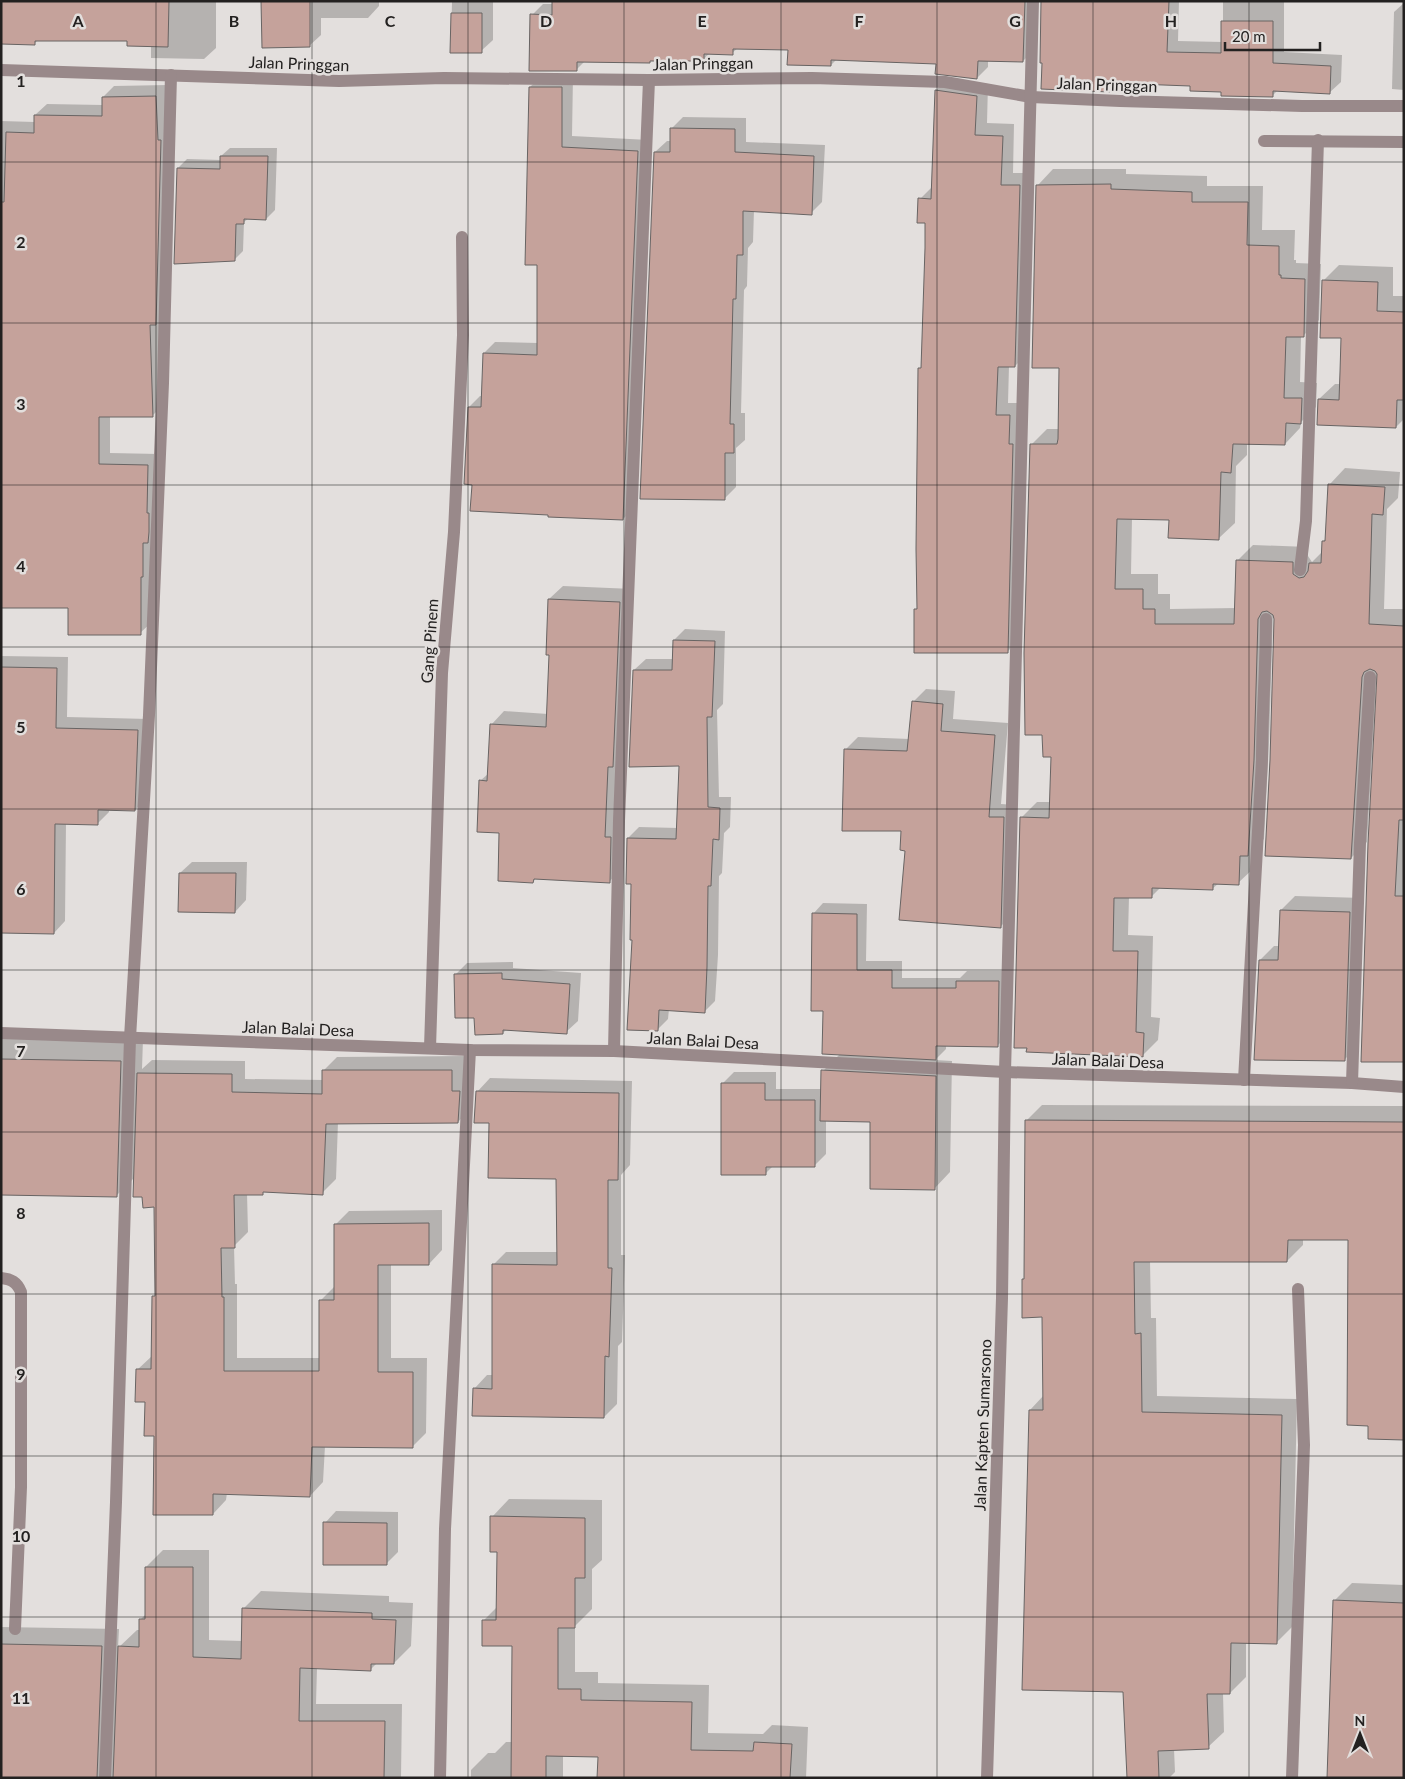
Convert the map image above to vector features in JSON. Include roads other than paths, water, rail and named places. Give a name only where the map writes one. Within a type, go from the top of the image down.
[{"type":"street","name":"Jalan Kapten Sumarsono","points":[[988,1778],[1002,1298],[1005,1072],[1033,1]]},
{"type":"street","name":"Jalan Pringgan","points":[[1,70],[339,81],[444,78],[649,80],[812,78],[945,82],[1031,97],[1302,106],[1404,106]]},
{"type":"street","points":[[105,1778],[116,1502],[130,1038],[149,706],[163,393],[170,75]]},
{"type":"street","points":[[614,1051],[619,821],[649,80]]},
{"type":"street","points":[[1300,570],[1306,521],[1318,140]]},
{"type":"street","points":[[1264,141],[1404,142]]},
{"type":"street","name":"Gang Pinem","points":[[430,1048],[442,673],[454,532],[463,335],[462,237]]},
{"type":"street","points":[[1244,1080],[1262,760],[1266,619]]},
{"type":"street","points":[[1352,1083],[1360,843],[1370,676]]},
{"type":"street","name":"Jalan Balai Desa","points":[[1,1033],[470,1050],[614,1051],[1005,1072],[1352,1083],[1404,1087]]},
{"type":"street","points":[[440,1778],[446,1528],[470,1050]]},
{"type":"street","points":[[1,1278],[18,1284],[21,1292],[21,1487],[15,1629]]},
{"type":"street","points":[[1292,1778],[1304,1445],[1298,1289]]}]
